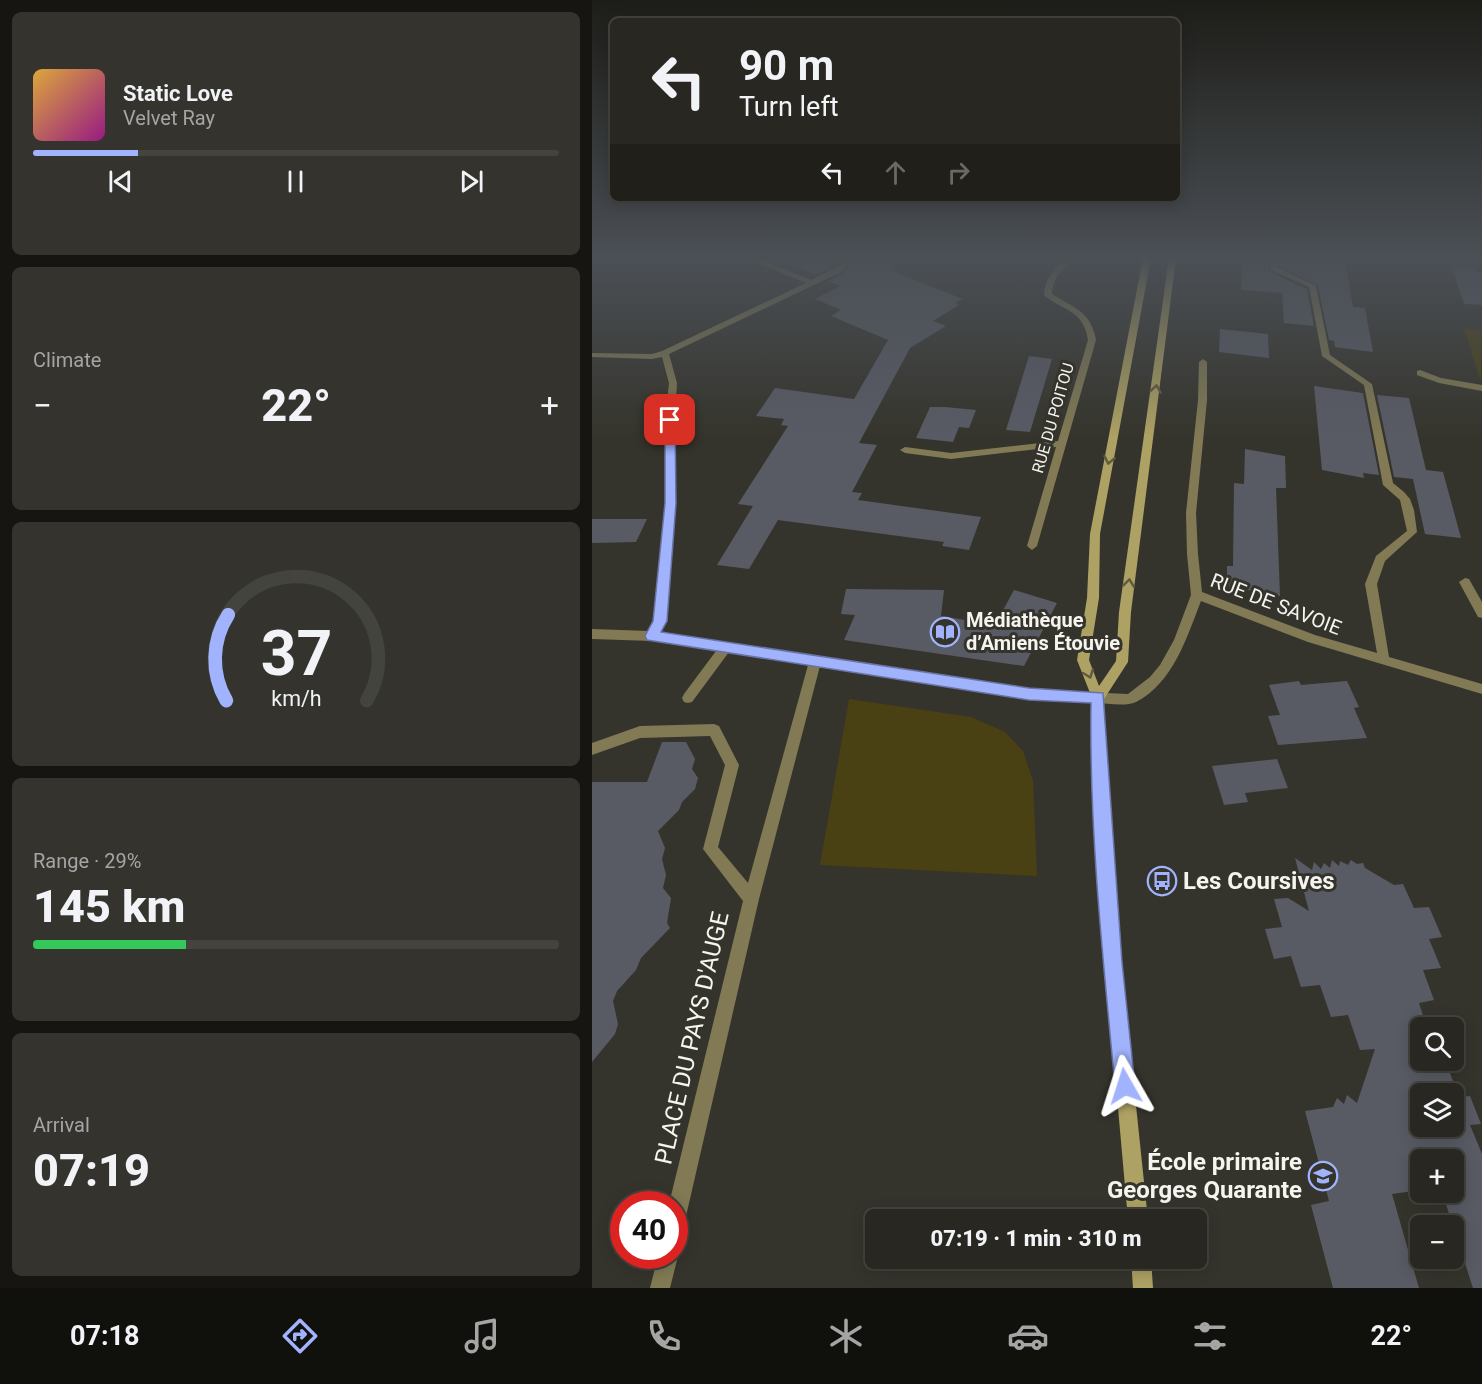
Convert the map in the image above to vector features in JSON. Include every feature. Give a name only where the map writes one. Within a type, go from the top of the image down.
[{"type":"street","points":[[592,355],[652,357],[665,353],[736,318]]},
{"type":"street","name":"RUE DU POITOU","points":[[1032,546],[1092,340],[1091,324],[1087,318]]},
{"type":"street","points":[[1136,318],[1095,534],[1093,598],[1083,660],[1098,698],[1098,747],[1112,962],[1137,1209]]},
{"type":"street","points":[[1098,698],[1122,662],[1126,601],[1165,318]]},
{"type":"street","points":[[1318,318],[1326,356],[1369,384],[1388,485],[1400,492],[1407,500],[1412,532],[1380,559],[1371,584],[1384,661]]},
{"type":"street","points":[[652,636],[660,621],[670,503],[670,420],[673,383],[665,353]]},
{"type":"street","name":"RUE DE SAVOIE","points":[[1203,362],[1198,448],[1191,512],[1192,562],[1197,595],[1312,639],[1482,689]]},
{"type":"street","points":[[1420,373],[1439,380],[1482,388]]},
{"type":"street","points":[[905,450],[951,456],[1062,444]]},
{"type":"street","points":[[1465,582],[1482,614]]},
{"type":"street","points":[[592,633],[652,636],[1035,694],[1130,699],[1143,693],[1155,682],[1186,624],[1197,595]]},
{"type":"street","points":[[688,698],[725,648]]},
{"type":"street","name":"PLACE DU PAYS D'AUGE","points":[[682,1191],[751,899],[815,661]]},
{"type":"street","name":"PLACE DU PAYS D'AUGE","points":[[592,749],[640,732],[714,730],[732,765],[710,849],[751,899]]},
{"type":"street","points":[[660,1288],[665,1269]]},
{"type":"street","points":[[1142,1269],[1143,1288]]},
{"type":"shaded area","points":[[1464,328],[1481,330],[1481,378],[1479,377]]},
{"type":"shaded area","points":[[849,699],[971,717],[1005,732],[1023,751],[1033,781],[1037,876],[820,865]]},
{"type":"building","points":[[836,318],[938,318],[933,321],[946,326],[910,348],[859,443],[877,445],[852,492],[862,493],[858,500],[981,517],[969,550],[942,546],[944,542],[778,520],[749,569],[717,565],[753,506],[738,504],[788,426],[781,425],[784,419],[756,416],[775,388],[854,399],[888,340]]},
{"type":"building","points":[[1284,318],[1313,318],[1314,326],[1284,323]]},
{"type":"building","points":[[1325,318],[1367,318],[1373,352],[1335,347],[1334,341],[1329,340]]},
{"type":"building","points":[[1220,329],[1268,334],[1269,358],[1219,352]]},
{"type":"building","points":[[1029,356],[1052,359],[1030,432],[1006,430]]},
{"type":"building","points":[[1314,386],[1363,393],[1379,475],[1363,473],[1364,478],[1322,470]]},
{"type":"building","points":[[1377,395],[1409,398],[1426,470],[1443,472],[1461,538],[1425,534],[1413,479],[1394,477]]},
{"type":"building","points":[[930,407],[976,410],[969,428],[959,427],[953,442],[916,438]]},
{"type":"building","points":[[1245,449],[1285,456],[1286,488],[1276,488],[1280,596],[1227,586],[1227,566],[1233,566],[1234,483],[1244,484]]},
{"type":"building","points":[[592,519],[647,519],[636,542],[592,543]]},
{"type":"building","name":"Médiathèque d’Amiens Étouvie","points":[[846,589],[944,590],[941,616],[995,625],[1014,590],[1057,603],[1024,666],[844,640],[855,615],[841,614]]},
{"type":"building","points":[[1299,681],[1301,685],[1347,681],[1359,707],[1354,708],[1367,738],[1278,745],[1268,716],[1280,715],[1269,685]]},
{"type":"building","points":[[662,742],[686,742],[695,759],[692,769],[698,778],[695,789],[682,802],[679,810],[658,831],[665,848],[662,859],[666,875],[663,888],[671,898],[667,923],[670,928],[641,958],[636,970],[617,991],[613,1001],[618,1024],[615,1034],[592,1062],[592,782],[647,782]]},
{"type":"building","points":[[1277,759],[1288,788],[1245,793],[1248,802],[1224,805],[1212,766]]},
{"type":"building","points":[[1295,858],[1312,870],[1314,862],[1321,869],[1324,863],[1330,868],[1332,860],[1339,866],[1340,861],[1348,865],[1351,860],[1357,864],[1363,863],[1365,868],[1394,885],[1403,884],[1414,908],[1429,907],[1442,937],[1429,939],[1441,968],[1423,970],[1434,1000],[1419,1003],[1423,1017],[1410,1017],[1410,1071],[1449,1071],[1454,1083],[1410,1083],[1410,1137],[1464,1137],[1464,1097],[1470,1096],[1481,1124],[1470,1125],[1482,1154],[1482,1288],[1473,1288],[1464,1260],[1464,1215],[1449,1215],[1446,1203],[1464,1203],[1464,1149],[1410,1149],[1410,1191],[1392,1194],[1410,1257],[1410,1269],[1414,1269],[1419,1288],[1333,1288],[1311,1205],[1329,1201],[1305,1111],[1333,1107],[1337,1098],[1344,1104],[1347,1095],[1357,1103],[1375,1049],[1360,1050],[1348,1015],[1331,1017],[1320,985],[1301,987],[1291,956],[1274,959],[1265,929],[1282,927],[1274,899],[1288,898],[1309,911]]},
{"type":"place","name":"Médiathèque d’Amiens Étouvie","points":[[945,632]]},
{"type":"place","name":"Les Coursives","points":[[1162,881]]},
{"type":"place","name":"École primaire Georges Quarante","points":[[1323,1176]]},
{"type":"route","points":[[670,420],[670,503],[665,570],[660,621],[652,636],[1029,694],[1098,698],[1098,741],[1112,962],[1125,1086]]}]
